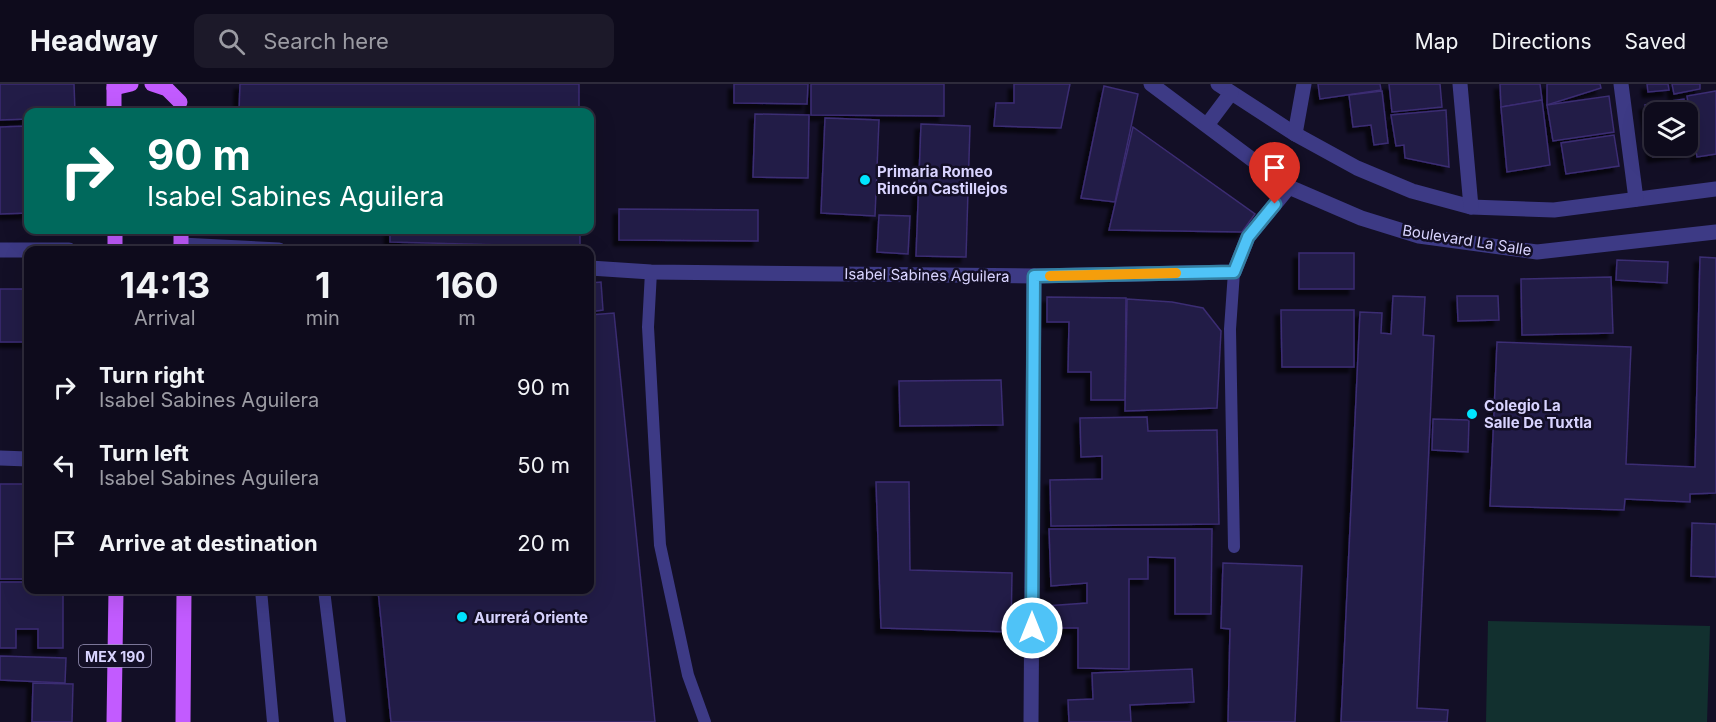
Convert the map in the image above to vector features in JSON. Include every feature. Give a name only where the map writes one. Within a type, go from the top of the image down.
[{"type":"main road","points":[[114,108],[114,86],[131,84]]},
{"type":"main road","points":[[152,84],[167,88],[180,107]]},
{"type":"main road","points":[[180,84],[180,107]]},
{"type":"main road","name":"MEX 190","points":[[114,722],[116,594]]},
{"type":"main road","points":[[183,722],[184,594]]},
{"type":"street","name":"Boulevard La Salle","points":[[1151,84],[1289,187],[1361,218],[1419,236],[1537,252],[1716,232]]},
{"type":"street","points":[[1295,134],[1304,84]]},
{"type":"street","points":[[1460,84],[1471,207]]},
{"type":"street","points":[[1621,84],[1636,199]]},
{"type":"street","points":[[1206,125],[1224,89],[1295,134],[1357,168],[1412,191],[1471,207],[1554,210],[1716,189]]},
{"type":"street","points":[[1234,272],[1248,237],[1289,187]]},
{"type":"street","points":[[181,242],[230,246]]},
{"type":"street","points":[[0,250],[24,250]]},
{"type":"street","name":"Isabel Sabines Aguilera","points":[[594,268],[651,272],[1034,276],[1234,272]]},
{"type":"street","points":[[1031,722],[1034,276]]},
{"type":"street","points":[[0,458],[24,459]]},
{"type":"lane","points":[[651,272],[648,327],[660,545],[688,675],[705,722]]},
{"type":"lane","points":[[1233,548],[1230,329],[1234,272]]},
{"type":"lane","points":[[261,594],[273,722]]},
{"type":"lane","points":[[324,594],[340,722]]},
{"type":"green space","points":[[1488,621],[1710,626],[1707,722],[1486,722]]},
{"type":"building","points":[[0,84],[74,84],[75,108],[24,108],[24,119],[0,120]]},
{"type":"building","points":[[240,84],[579,84],[579,108],[239,108]]},
{"type":"building","points":[[734,84],[808,84],[807,104],[734,103]]},
{"type":"building","points":[[811,84],[944,84],[944,116],[811,115]]},
{"type":"building","points":[[1014,84],[1070,84],[1061,128],[994,126],[996,103],[1014,103]]},
{"type":"building","points":[[1318,84],[1380,84],[1381,90],[1320,99]]},
{"type":"building","points":[[1389,84],[1440,84],[1442,107],[1392,112]]},
{"type":"building","points":[[1500,84],[1540,84],[1542,100],[1501,107]]},
{"type":"building","points":[[1547,84],[1600,84],[1601,88],[1547,105]]},
{"type":"building","points":[[1647,84],[1668,84],[1669,90],[1648,92]]},
{"type":"building","points":[[1672,84],[1700,84],[1700,89],[1674,94]]},
{"type":"building","points":[[1104,86],[1138,94],[1115,202],[1081,198]]},
{"type":"building","points":[[1382,91],[1388,143],[1374,145],[1371,125],[1353,127],[1349,95]]},
{"type":"building","points":[[1716,91],[1716,154],[1697,157],[1698,102],[1688,102],[1687,96]]},
{"type":"building","points":[[1609,96],[1614,132],[1553,141],[1547,105]]},
{"type":"building","points":[[1684,99],[1684,102],[1664,102]]},
{"type":"building","points":[[1542,100],[1550,165],[1507,172],[1501,107]]},
{"type":"building","points":[[1446,110],[1449,167],[1405,158],[1404,145],[1396,146],[1391,115]]},
{"type":"building","points":[[755,114],[809,115],[808,178],[753,177]]},
{"type":"building","points":[[825,118],[879,120],[875,216],[821,213]]},
{"type":"building","points":[[921,124],[970,126],[966,257],[916,256]]},
{"type":"building","points":[[24,126],[24,213],[0,214],[0,127]]},
{"type":"building","points":[[1133,127],[1255,214],[1242,232],[1109,230]]},
{"type":"building","points":[[1614,135],[1619,166],[1566,174],[1561,143]]},
{"type":"building","points":[[619,209],[758,210],[758,241],[619,240]]},
{"type":"building","points":[[879,215],[910,216],[908,254],[877,252]]},
{"type":"building","points":[[390,234],[580,234],[580,246],[390,242]]},
{"type":"building","points":[[1299,253],[1354,253],[1354,289],[1299,289]]},
{"type":"building","points":[[1700,257],[1716,258],[1716,493],[1690,494],[1690,502],[1625,499],[1624,510],[1490,506],[1497,342],[1631,347],[1626,464],[1695,467]]},
{"type":"building","points":[[1617,260],[1668,262],[1667,283],[1616,280]]},
{"type":"building","points":[[1611,277],[1613,333],[1522,335],[1521,279]]},
{"type":"building","points":[[601,282],[603,310],[594,311],[594,283]]},
{"type":"building","points":[[0,289],[24,289],[24,342],[0,342]]},
{"type":"building","points":[[1393,296],[1425,297],[1423,335],[1434,336],[1417,708],[1448,710],[1447,722],[1341,722],[1360,312],[1382,313],[1381,333],[1391,334]]},
{"type":"building","points":[[1457,296],[1498,296],[1499,320],[1458,321]]},
{"type":"building","points":[[1047,297],[1126,298],[1125,400],[1091,400],[1091,372],[1068,372],[1069,322],[1047,322]]},
{"type":"building","points":[[1127,299],[1172,302],[1203,308],[1221,331],[1217,408],[1125,411]]},
{"type":"building","points":[[1281,310],[1354,310],[1354,367],[1282,367]]},
{"type":"building","points":[[614,313],[655,722],[391,722],[378,594],[594,594],[594,315]]},
{"type":"building","points":[[1001,380],[1003,425],[900,426],[899,381]]},
{"type":"building","points":[[1147,417],[1148,431],[1217,430],[1219,524],[1051,526],[1050,480],[1102,479],[1102,456],[1081,457],[1080,418]]},
{"type":"building","points":[[1433,419],[1469,420],[1468,452],[1432,450]]},
{"type":"building","points":[[876,482],[909,482],[910,570],[1012,573],[1011,632],[881,628]]},
{"type":"building","points":[[0,484],[24,484],[24,579],[0,579]]},
{"type":"building","points":[[1692,523],[1716,524],[1716,577],[1691,576]]},
{"type":"building","points":[[1049,529],[1212,529],[1211,614],[1175,614],[1175,558],[1148,557],[1148,579],[1129,579],[1129,669],[1078,668],[1078,628],[1045,628],[1045,606],[1087,603],[1087,583],[1051,586]]},
{"type":"building","points":[[1223,563],[1302,566],[1295,722],[1228,722],[1230,629],[1221,628]]},
{"type":"building","points":[[0,582],[24,582],[24,594],[63,594],[63,648],[38,648],[38,629],[16,629],[16,648],[0,648]]},
{"type":"building","points":[[0,656],[66,658],[65,683],[0,680]]},
{"type":"building","points":[[1192,669],[1194,702],[1130,705],[1131,722],[1069,722],[1068,700],[1093,699],[1092,673]]},
{"type":"building","points":[[33,683],[73,684],[72,722],[32,722]]},
{"type":"slow traffic","points":[[1050,276],[1176,273]]},
{"type":"place","name":"Primaria Romeo Rincón Castillejos","points":[[865,180]]},
{"type":"place","name":"Colegio La Salle De Tuxtla","points":[[1472,414]]},
{"type":"place","name":"Aurrerá Oriente","points":[[462,617]]},
{"type":"route","points":[[1032,628],[1034,276],[1234,272],[1248,237],[1275,204]]}]
